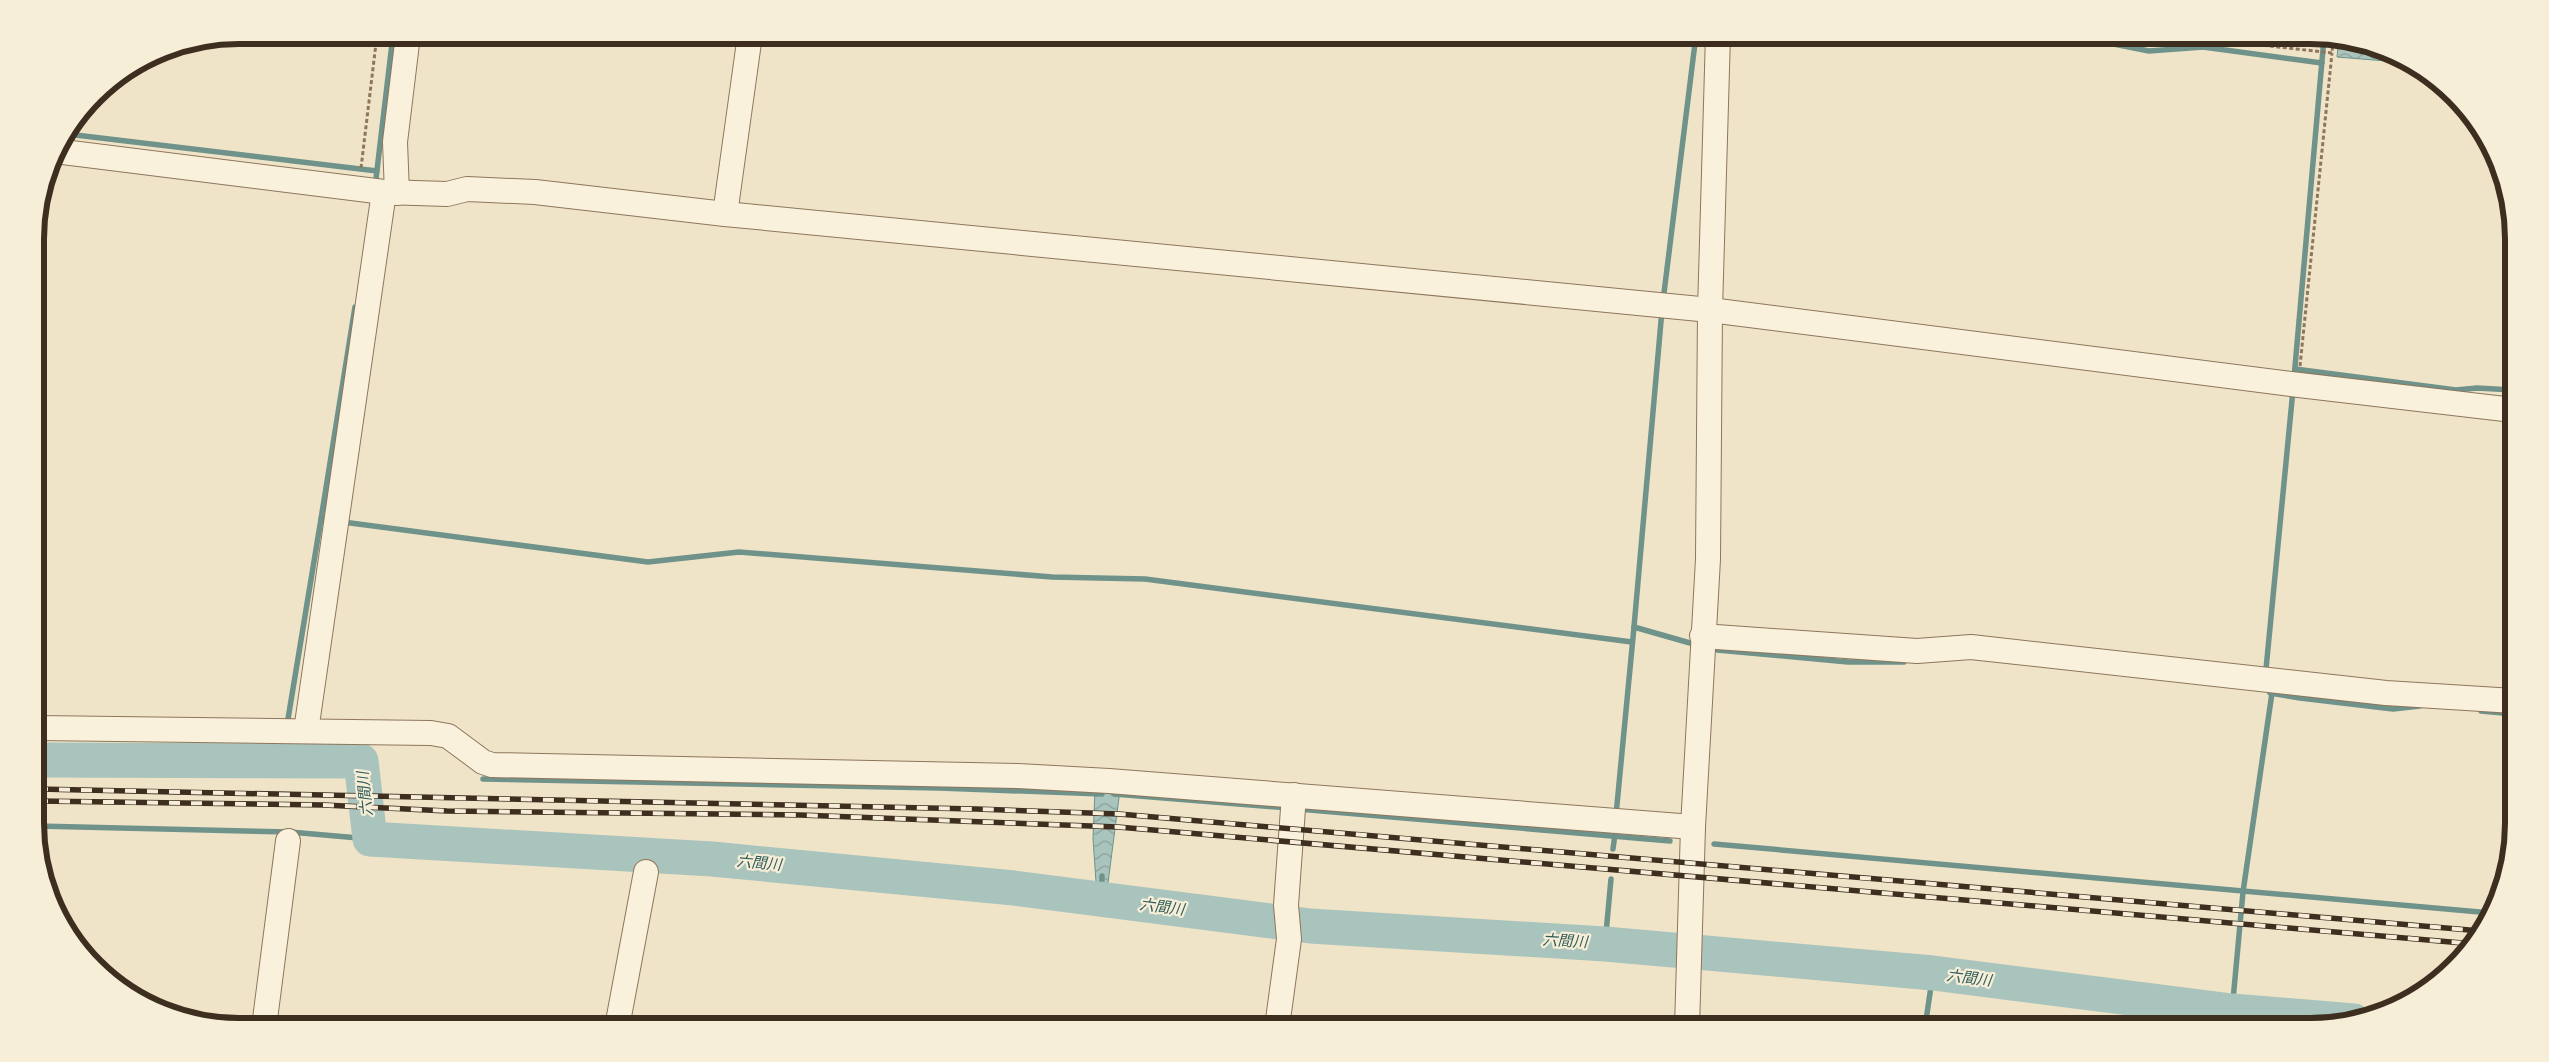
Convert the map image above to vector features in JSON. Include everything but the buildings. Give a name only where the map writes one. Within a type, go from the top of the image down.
[{"type":"street","points":[[295,732],[337,522],[381,191],[395,142],[407,44]]},
{"type":"street","points":[[725,214],[749,44]]},
{"type":"street","points":[[1687,1018],[1693,827],[1702,636],[1708,559],[1710,310],[1718,44]]},
{"type":"street","points":[[64,152],[381,191],[447,194],[467,189],[535,192],[725,214],[1710,310],[2295,378],[2505,409]]},
{"type":"street","points":[[1702,636],[1917,651],[1971,646],[2386,693],[2505,700]]},
{"type":"street","points":[[44,728],[431,734],[448,736],[483,762],[492,765],[1018,776],[1109,780],[1293,805],[1614,821],[1693,827]]},
{"type":"street","points":[[1279,1018],[1289,939],[1286,905],[1293,805]]},
{"type":"street","points":[[265,1018],[288,840]]},
{"type":"street","points":[[620,1018],[646,872]]},
{"type":"path","points":[[362,161],[376,44]]},
{"type":"path","points":[[2255,44],[2330,53]]},
{"type":"path","points":[[2295,378],[2332,45]]},
{"type":"water","points":[[2338,47],[2352,48],[2388,60],[2386,61],[2337,57]]},
{"type":"water","points":[[1095,789],[1120,790],[1108,883],[1096,882],[1093,839]]},
{"type":"waterway","points":[[375,187],[392,44]]},
{"type":"waterway","points":[[1663,301],[1695,44]]},
{"type":"waterway","points":[[2114,44],[2149,51],[2203,47],[2322,63]]},
{"type":"waterway","points":[[2294,378],[2323,44]]},
{"type":"waterway","points":[[74,135],[377,171]]},
{"type":"waterway","points":[[321,519],[355,307]]},
{"type":"waterway","points":[[1634,627],[1662,310]]},
{"type":"waterway","points":[[2295,369],[2456,390],[2477,388],[2505,390]]},
{"type":"waterway","points":[[2267,674],[2293,390]]},
{"type":"waterway","points":[[287,725],[321,519],[331,521]]},
{"type":"waterway","points":[[343,522],[648,562],[739,552],[1052,577],[1145,579],[1632,642]]},
{"type":"waterway","points":[[1616,815],[1634,627],[1690,643]]},
{"type":"waterway","points":[[1717,650],[1848,662],[1904,662]]},
{"type":"waterway","points":[[2232,1011],[2243,892],[2272,693],[2270,686]]},
{"type":"waterway","points":[[2270,693],[2393,709],[2420,706]]},
{"type":"waterway","points":[[2481,711],[2505,713]]},
{"type":"waterway","points":[[281,762],[285,736]]},
{"type":"waterway","name":"六間川","points":[[44,760],[361,761],[370,839],[712,859],[1014,888],[1310,926],[1605,944],[1933,973],[2232,1011],[2317,1018]]},
{"type":"waterway","points":[[483,779],[939,788],[1102,794]]},
{"type":"waterway","points":[[1114,794],[1289,808]]},
{"type":"waterway","points":[[1298,809],[1670,841]]},
{"type":"waterway","points":[[44,826],[290,832],[370,839]]},
{"type":"waterway","points":[[1613,849],[1615,834]]},
{"type":"waterway","points":[[1714,844],[2484,912]]},
{"type":"waterway","points":[[1101,899],[1102,876]]},
{"type":"waterway","points":[[1605,944],[1611,879]]},
{"type":"waterway","points":[[1926,1018],[1933,973]]},
{"type":"railway","points":[[44,789],[976,809],[1119,814],[2473,930]]},
{"type":"railway","points":[[44,801],[324,805],[447,811],[800,815],[1118,827],[2464,943]]}]
